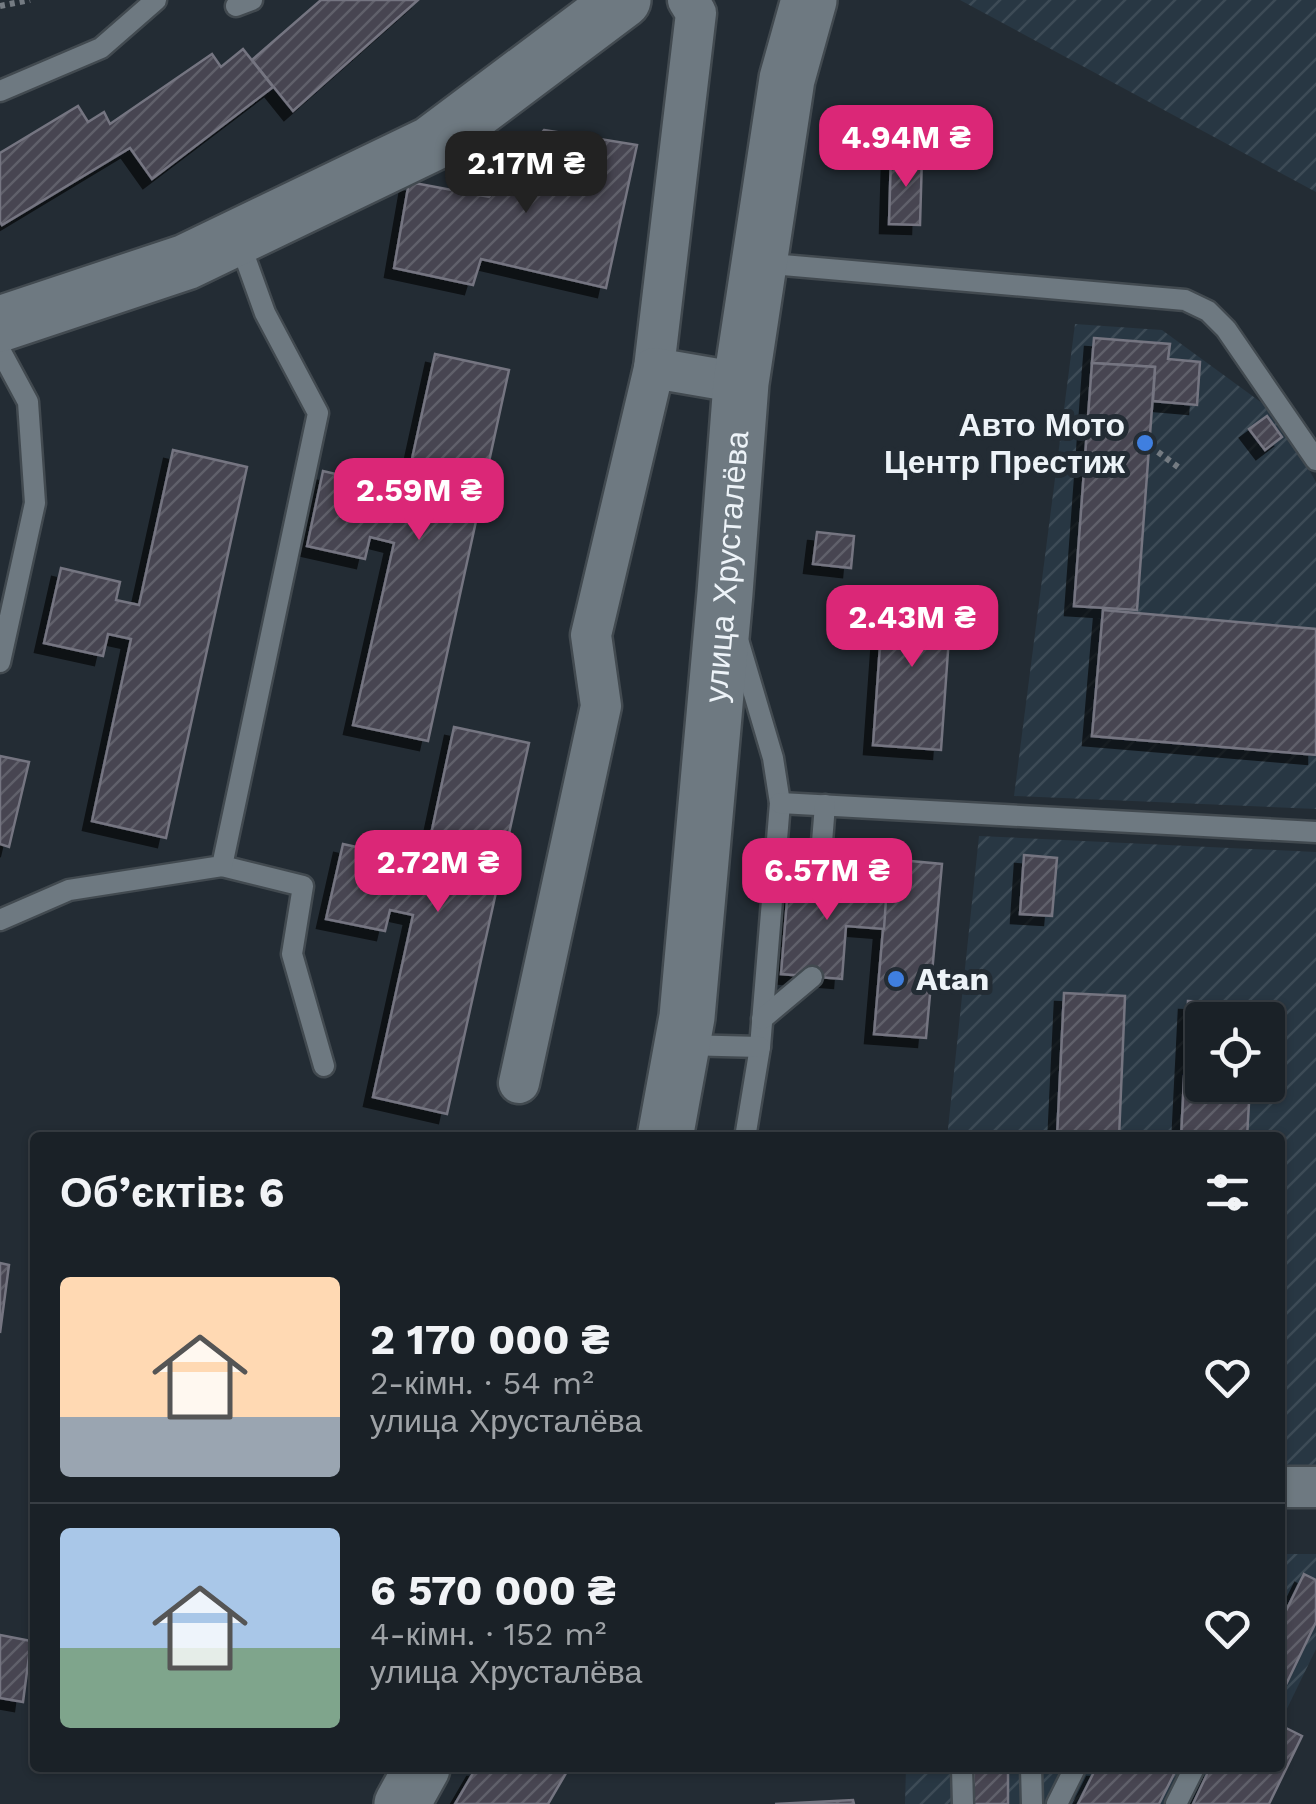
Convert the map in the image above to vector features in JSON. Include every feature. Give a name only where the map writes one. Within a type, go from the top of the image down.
[{"type":"main road","points":[[0,324],[186,262],[431,144],[623,0]]},
{"type":"main road","name":"улица Хрусталёва","points":[[665,1132],[683,1044],[741,383],[787,79],[809,0]]},
{"type":"main road","points":[[402,1804],[420,1772]]},
{"type":"street","points":[[519,1082],[601,706],[591,635],[654,368],[696,12],[688,0]]},
{"type":"street","points":[[654,368],[741,383]]},
{"type":"street","points":[[1285,1487],[1316,1488]]},
{"type":"lane","points":[[0,90],[101,48],[156,0]]},
{"type":"lane","points":[[222,866],[318,413],[266,313],[238,236]]},
{"type":"lane","points":[[758,263],[1184,300],[1208,311],[1226,330],[1316,460]]},
{"type":"lane","points":[[0,350],[28,402],[35,502],[0,662]]},
{"type":"lane","points":[[725,593],[773,758],[780,803],[760,1047],[746,1132]]},
{"type":"lane","points":[[780,803],[1316,832]]},
{"type":"lane","points":[[820,878],[825,806]]},
{"type":"lane","points":[[0,920],[69,890],[222,866],[303,886],[292,954],[324,1066]]},
{"type":"lane","points":[[762,1019],[812,977]]},
{"type":"lane","points":[[683,1044],[760,1047]]},
{"type":"lane","points":[[962,1772],[963,1804]]},
{"type":"lane","points":[[1031,1772],[1032,1804]]},
{"type":"lane","points":[[1057,1804],[1073,1772]]},
{"type":"lane","points":[[1176,1804],[1192,1772]]},
{"type":"path","points":[[0,6],[30,0]]},
{"type":"path","points":[[1150,446],[1178,466]]},
{"type":"shaded area","points":[[960,0],[1316,0],[1316,192]]},
{"type":"shaded area","points":[[1075,324],[1162,330],[1277,414],[1316,482],[1316,809],[1014,796]]},
{"type":"shaded area","points":[[979,836],[1316,852],[1316,1468],[1285,1468],[1285,1132],[948,1132]]},
{"type":"shaded area","points":[[1285,1554],[1316,1554],[1316,1649],[1285,1713]]},
{"type":"shaded area","points":[[906,1772],[1256,1772],[1241,1804],[905,1804]]},
{"type":"building","points":[[321,0],[418,0],[293,111],[252,60]]},
{"type":"building","points":[[243,49],[273,87],[152,179],[130,148],[2,225],[0,153],[78,106],[88,122],[104,112],[110,124],[212,54],[221,67]]},
{"type":"building","points":[[544,130],[637,145],[606,288],[481,259],[473,285],[394,268],[409,182],[489,197]]},
{"type":"building","points":[[891,155],[922,156],[920,225],[889,224]]},
{"type":"building","points":[[1094,338],[1170,344],[1168,359],[1200,362],[1197,405],[1153,401],[1155,367],[1092,363]]},
{"type":"building","points":[[435,354],[509,370],[428,741],[353,725],[394,543],[370,537],[365,559],[307,546],[323,471],[382,485],[378,503],[401,509]]},
{"type":"building","points":[[1092,363],[1155,367],[1137,610],[1074,606]]},
{"type":"building","points":[[1267,416],[1282,437],[1265,450],[1249,429]]},
{"type":"building","points":[[173,450],[247,467],[166,838],[92,821],[131,639],[108,634],[103,656],[44,643],[61,568],[120,582],[116,600],[139,605]]},
{"type":"building","points":[[817,532],[854,536],[851,568],[813,564]]},
{"type":"building","points":[[884,589],[952,595],[941,750],[873,745]]},
{"type":"building","points":[[1103,610],[1316,629],[1316,755],[1092,736]]},
{"type":"building","points":[[454,727],[529,743],[447,1114],[373,1097],[413,915],[390,910],[385,931],[326,919],[343,844],[402,857],[398,876],[421,881]]},
{"type":"building","points":[[0,756],[29,762],[9,847],[0,844]]},
{"type":"building","points":[[1024,855],[1057,858],[1052,916],[1020,914]]},
{"type":"building","points":[[889,859],[942,864],[926,1038],[874,1034]]},
{"type":"building","points":[[789,876],[887,884],[884,929],[846,926],[842,979],[781,974]]},
{"type":"building","points":[[1064,993],[1125,996],[1119,1132],[1057,1132]]},
{"type":"building","points":[[1185,1060],[1185,1102],[1249,1102],[1247,1132],[1181,1132]]},
{"type":"building","points":[[0,1263],[9,1265],[0,1333]]},
{"type":"building","points":[[1304,1574],[1316,1580],[1316,1622],[1285,1687],[1285,1613]]},
{"type":"building","points":[[0,1635],[30,1641],[23,1702],[0,1698]]},
{"type":"building","points":[[1285,1728],[1302,1736],[1285,1771]]},
{"type":"building","points":[[474,1772],[567,1772],[548,1804],[455,1804]]},
{"type":"building","points":[[974,1772],[1008,1772],[1008,1804],[973,1804]]},
{"type":"building","points":[[1094,1772],[1175,1772],[1159,1804],[1078,1804]]},
{"type":"building","points":[[1208,1772],[1285,1772],[1269,1804],[1193,1804]]},
{"type":"building","points":[[853,1800],[854,1804],[775,1804]]},
{"type":"place","name":"Авто Мото Центр Престиж","points":[[1145,443]]},
{"type":"place","name":"Atan","points":[[896,979]]}]
